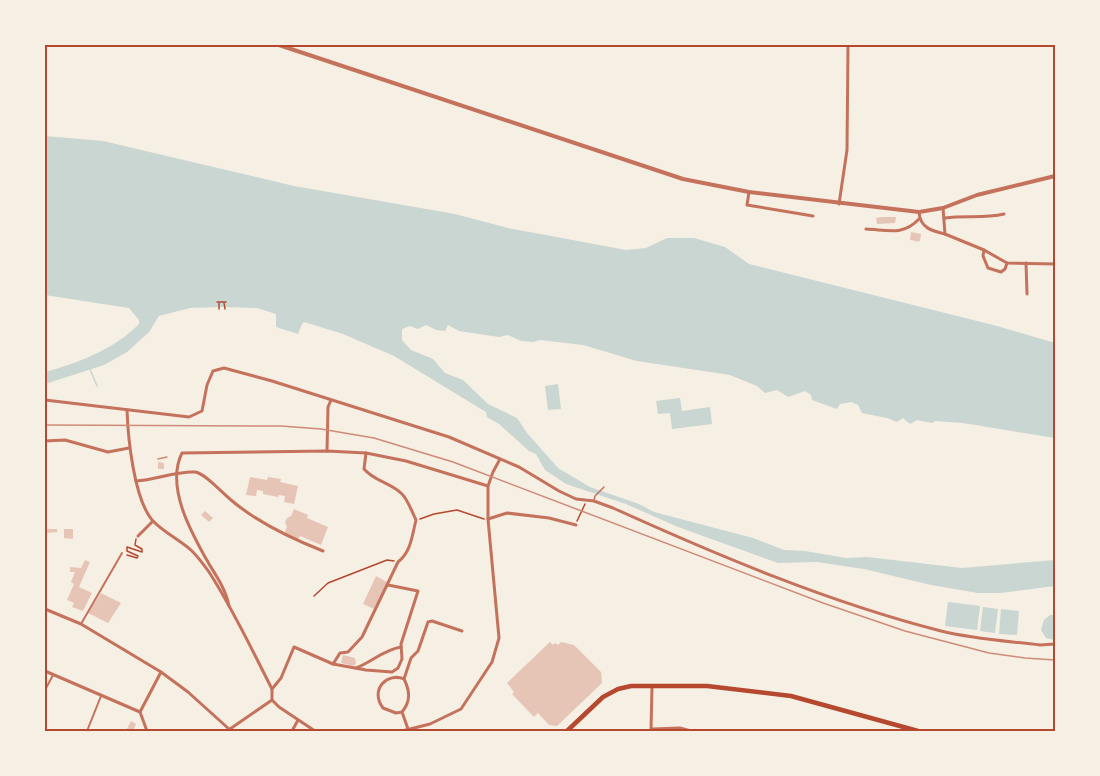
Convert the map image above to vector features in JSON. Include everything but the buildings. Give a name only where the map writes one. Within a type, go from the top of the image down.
[{"type":"main road","points":[[567,731],[596,703],[613,691],[627,687],[707,686],[791,696],[918,731]]},
{"type":"street","points":[[279,45],[683,179],[748,192],[919,212],[943,208],[977,195],[1055,176]]},
{"type":"street","points":[[839,204],[847,150],[848,45]]},
{"type":"street","points":[[748,192],[747,206],[813,216]]},
{"type":"street","points":[[943,208],[945,234]]},
{"type":"street","points":[[919,212],[919,219],[926,228],[984,250],[1007,263],[1055,264]]},
{"type":"street","points":[[945,218],[986,218],[1004,214]]},
{"type":"street","points":[[866,229],[905,230],[919,219]]},
{"type":"street","points":[[984,250],[983,256],[988,268],[1001,272],[1007,263]]},
{"type":"street","points":[[1026,263],[1027,294]]},
{"type":"street","points":[[45,400],[189,417],[202,411],[207,385],[213,371],[230,369],[449,437],[519,467],[559,491],[613,508],[733,560],[824,595],[905,622],[949,633],[1030,644],[1055,644]]},
{"type":"street","points":[[327,450],[330,400]]},
{"type":"street","points":[[127,410],[129,448],[145,509],[153,521],[194,552],[229,606],[272,689],[272,700]]},
{"type":"street","points":[[45,441],[65,440],[108,452],[129,448]]},
{"type":"street","points":[[229,606],[227,595],[201,549],[179,501],[177,474],[182,453],[327,450],[366,453],[406,461],[488,486]]},
{"type":"street","points":[[333,664],[340,653],[348,652],[362,637],[398,562],[409,551],[416,520],[403,494],[369,475],[364,469],[366,453]]},
{"type":"street","points":[[402,731],[430,724],[461,709],[492,662],[499,638],[488,519],[488,486],[500,459]]},
{"type":"street","points":[[136,481],[194,472],[202,474],[232,501],[283,535],[323,551]]},
{"type":"street","points":[[488,519],[507,513],[549,518],[576,525]]},
{"type":"street","points":[[138,536],[153,521]]},
{"type":"street","points":[[81,624],[122,553]]},
{"type":"street","points":[[272,689],[281,678],[294,647],[333,664],[392,672],[398,668],[402,658],[401,647],[418,591],[388,585]]},
{"type":"street","points":[[45,609],[81,624],[161,672],[188,692],[228,730],[272,700]]},
{"type":"street","points":[[404,679],[397,677],[382,683],[377,693],[383,708],[396,713],[402,712],[408,702],[409,692],[404,679],[411,658],[418,651],[428,622],[432,621],[462,631]]},
{"type":"street","points":[[354,668],[372,661],[379,654],[401,647]]},
{"type":"street","points":[[45,671],[140,712],[147,731]]},
{"type":"street","points":[[140,712],[161,672]]},
{"type":"street","points":[[45,690],[53,675]]},
{"type":"street","points":[[652,686],[652,730],[680,728],[691,731]]},
{"type":"street","points":[[87,731],[101,696]]},
{"type":"street","points":[[272,700],[315,731]]},
{"type":"street","points":[[402,712],[408,729]]},
{"type":"street","points":[[292,731],[298,720]]},
{"type":"street","points":[[430,724],[430,731]]},
{"type":"lane","points":[[594,501],[604,488]]},
{"type":"path","points":[[219,309],[218,302],[225,302],[225,309]]},
{"type":"path","points":[[576,525],[586,501]]},
{"type":"path","points":[[416,520],[457,510],[488,519]]},
{"type":"path","points":[[122,553],[138,558],[126,549],[129,547],[142,552],[142,549],[135,545],[138,536]]},
{"type":"path","points":[[314,596],[328,584],[387,560],[398,562]]},
{"type":"shaded area","points":[[45,136],[103,141],[294,186],[455,214],[508,228],[626,250],[646,248],[667,238],[694,238],[725,247],[749,264],[997,326],[1055,343],[1055,438],[963,423],[935,421],[932,423],[917,420],[910,424],[903,418],[897,422],[862,413],[858,405],[851,402],[840,404],[837,409],[812,400],[811,395],[805,391],[788,397],[777,390],[765,393],[757,386],[730,375],[637,361],[583,345],[540,340],[521,341],[508,335],[499,337],[459,331],[448,325],[445,331],[426,325],[418,329],[410,326],[402,329],[402,340],[411,350],[433,359],[445,373],[463,380],[488,404],[517,418],[558,468],[590,487],[639,504],[654,512],[753,538],[784,550],[962,568],[1055,560],[1055,586],[1000,593],[978,593],[931,585],[864,569],[817,562],[778,563],[678,527],[626,504],[566,484],[545,470],[536,454],[529,451],[499,424],[487,417],[486,412],[394,356],[343,334],[304,322],[298,334],[276,327],[276,314],[257,308],[190,308],[159,316],[149,332],[127,352],[104,365],[45,384],[45,372],[107,348],[129,333],[139,324],[139,320],[129,308],[45,295]]},
{"type":"shaded area","points":[[558,384],[561,409],[548,410],[545,386]]},
{"type":"shaded area","points":[[680,398],[682,411],[710,407],[712,424],[672,429],[670,413],[658,414],[656,401]]},
{"type":"shaded area","points":[[948,602],[980,606],[977,630],[945,626]]},
{"type":"shaded area","points":[[983,607],[998,609],[995,633],[980,631]]},
{"type":"shaded area","points":[[1001,609],[1019,611],[1017,635],[999,634]]},
{"type":"shaded area","points":[[1050,615],[1055,615],[1055,640],[1046,638],[1041,630],[1044,620]]},
{"type":"waterway","points":[[90,369],[97,386]]},
{"type":"railway","points":[[45,425],[281,426],[321,429],[374,438],[453,462],[823,603],[905,631],[989,653],[1055,660]]},
{"type":"railway","points":[[158,459],[167,457]]}]
